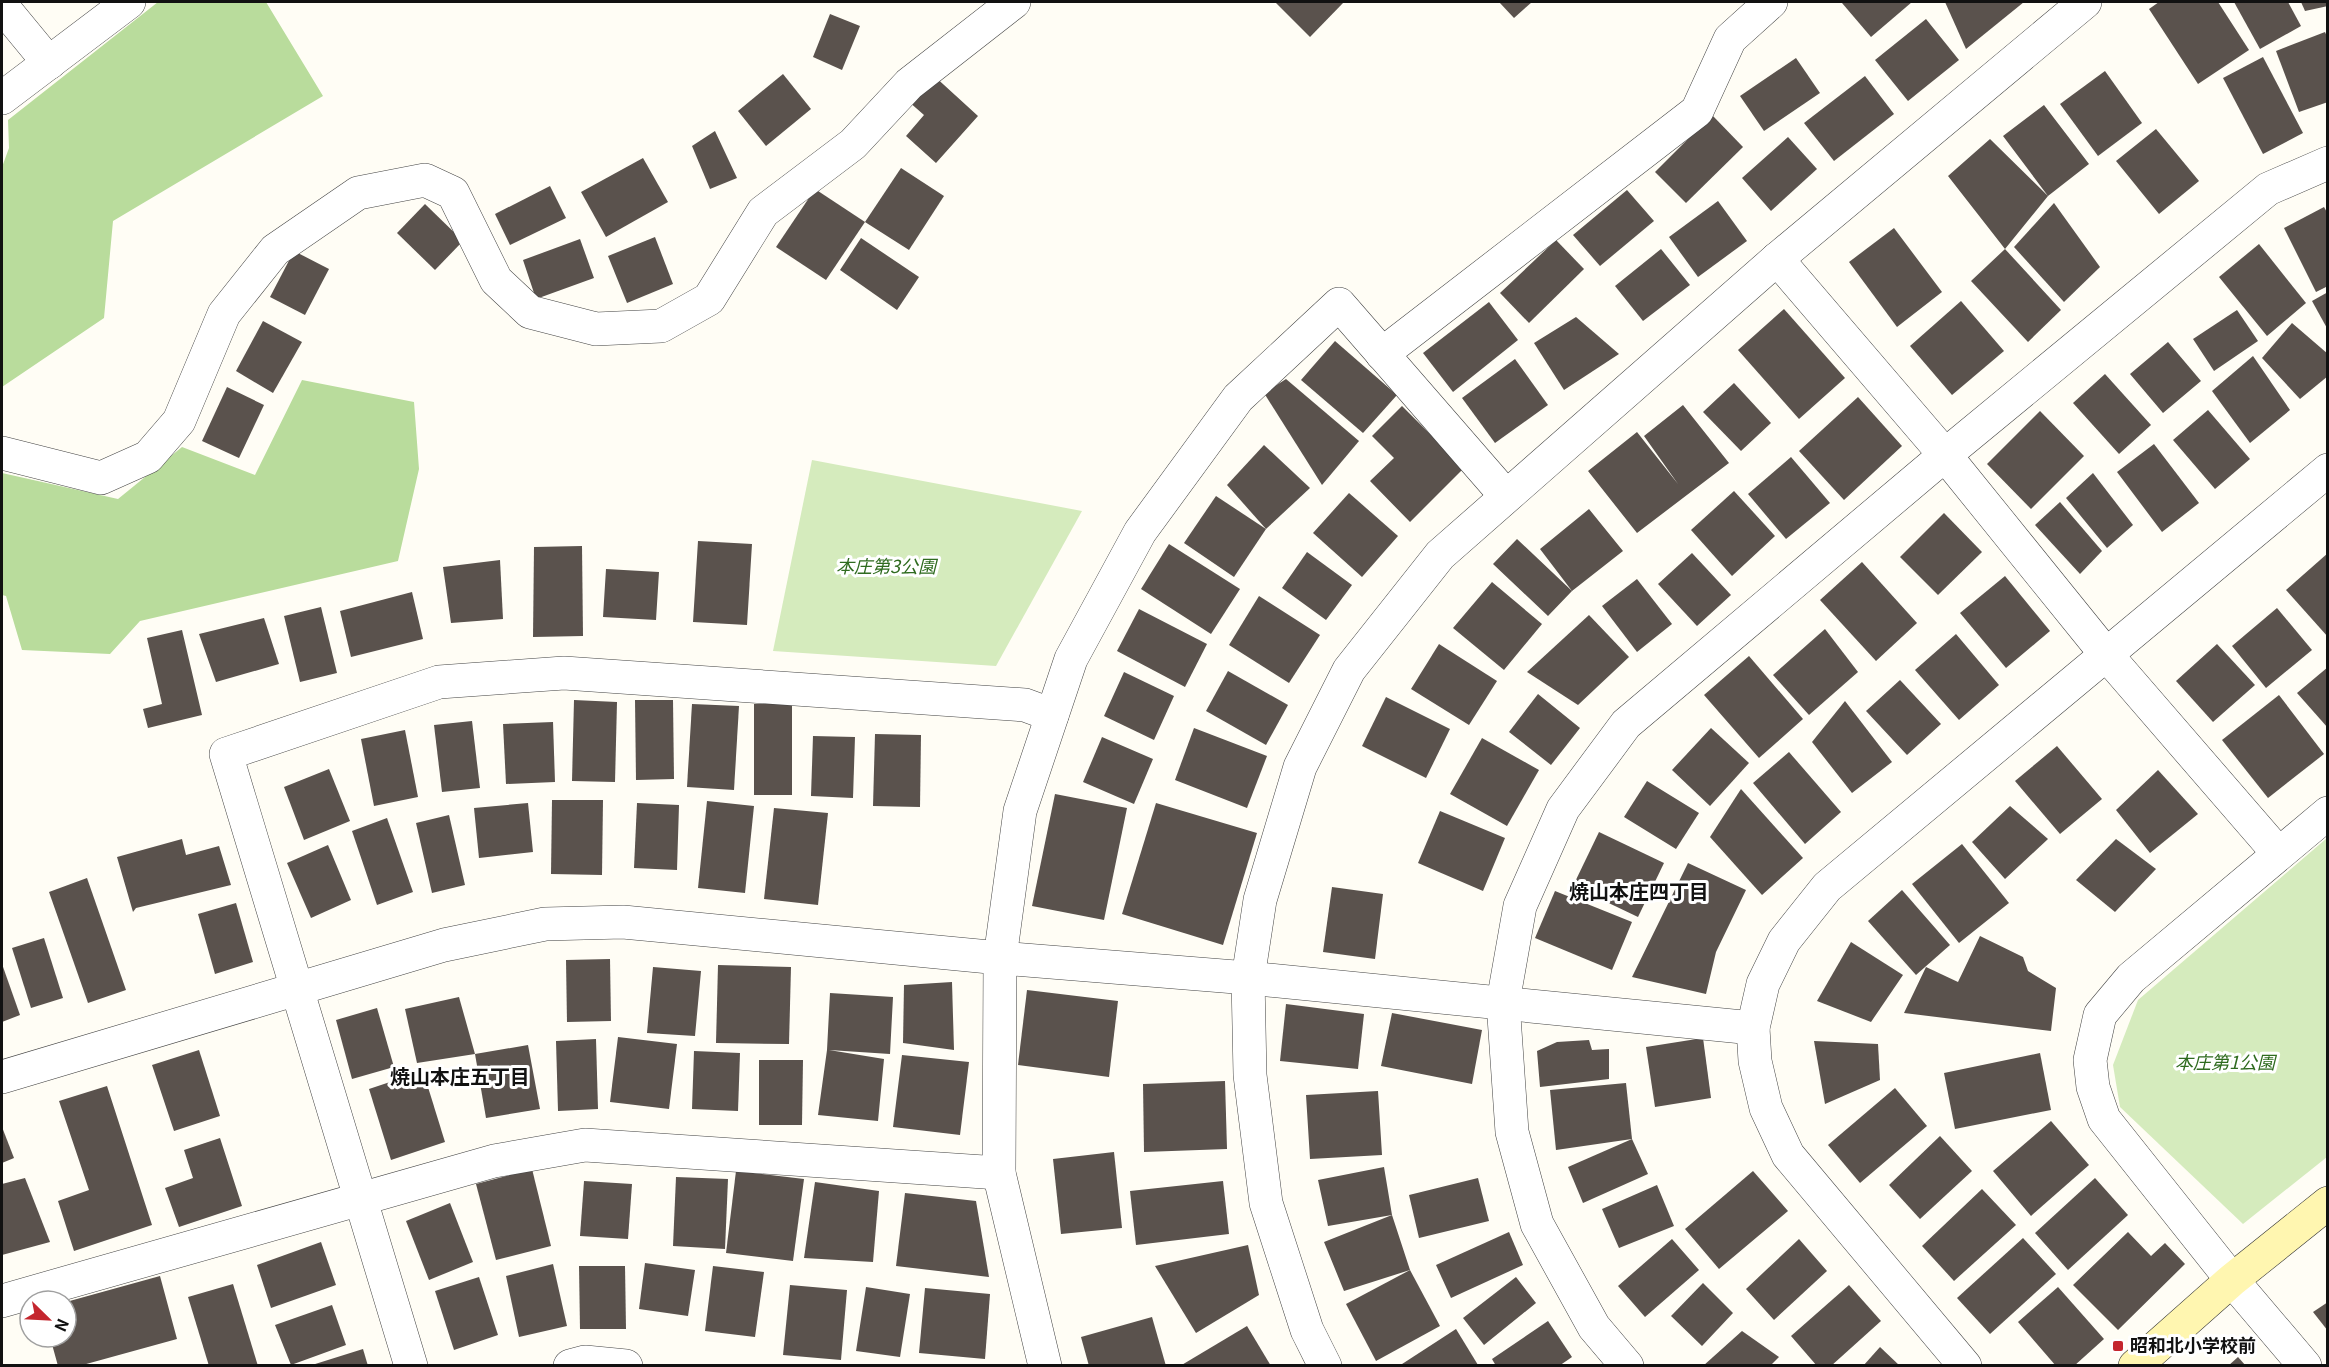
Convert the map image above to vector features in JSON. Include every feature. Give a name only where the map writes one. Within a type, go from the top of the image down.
[{"type":"street","points":[[2,98],[129,2]]},
{"type":"street","points":[[2,453],[101,478],[148,457],[179,421],[224,314],[275,250],[358,193],[425,180],[453,193],[496,280],[530,312],[596,329],[660,326],[709,299],[764,212],[853,144],[909,84],[1014,2]]},
{"type":"street","points":[[1382,354],[1697,111],[1730,39],[1771,2]]},
{"type":"street","points":[[1325,1365],[1307,1330],[1266,1203],[1250,1075],[1248,978],[1260,900],[1300,767],[1349,670],[1440,555],[2070,5]]},
{"type":"street","points":[[2,6],[50,63]]},
{"type":"street","points":[[1627,1365],[1594,1327],[1537,1224],[1512,1132],[1503,1002],[1520,906],[1563,809],[1626,724],[1945,455],[2268,189],[2328,163]]},
{"type":"street","points":[[1777,259],[1945,455],[2105,653],[2278,853]]},
{"type":"street","points":[[1045,1365],[999,1173],[1000,958],[1020,811],[1071,659],[1140,532],[1238,398],[1339,304],[1506,496]]},
{"type":"street","points":[[1965,1365],[1788,1155],[1766,1108],[1755,1061],[1753,1028],[1763,984],[1784,941],[1827,887],[2105,653],[2328,470]]},
{"type":"street","points":[[411,1365],[226,754],[439,682],[564,673],[1025,705],[1052,715]]},
{"type":"street","points":[[2305,1365],[2232,1280],[2104,1119],[2093,1088],[2090,1060],[2100,1015],[2131,978],[2328,813]]},
{"type":"street","points":[[2,1077],[444,945],[545,924],[623,922],[1000,958],[1248,978],[1753,1028]]},
{"type":"street","points":[[2,1301],[494,1161],[585,1145],[999,1173]]},
{"type":"street","points":[[2135,1365],[2232,1280],[2328,1203]]},
{"type":"street","points":[[570,1365],[585,1362],[626,1365]]},
{"type":"green space","points":[[158,2],[266,2],[323,96],[113,221],[104,318],[2,387],[2,167],[9,148],[8,120]]},
{"type":"green space","points":[[302,380],[414,402],[419,469],[398,561],[140,621],[110,654],[22,650],[6,596],[2,595],[2,473],[118,499],[182,447],[255,475]]},
{"type":"green space","name":"本庄第3公園","points":[[812,460],[1082,511],[996,666],[773,651]]},
{"type":"green space","name":"本庄第1公園","points":[[2327,838],[2327,1157],[2243,1224],[2120,1107],[2113,1065],[2138,1000]]},
{"type":"building","points":[[1275,2],[1344,2],[1310,37]]},
{"type":"building","points":[[1499,2],[1532,2],[1514,18]]},
{"type":"building","points":[[1912,2],[1871,37],[1842,3]]},
{"type":"building","points":[[1945,2],[2024,2],[1966,49]]},
{"type":"building","points":[[2159,2],[2218,2],[2249,50],[2198,84],[2149,9]]},
{"type":"building","points":[[2234,2],[2288,2],[2301,26],[2260,49]]},
{"type":"building","points":[[2301,2],[2328,2],[2328,6],[2305,11]]},
{"type":"building","points":[[830,14],[860,26],[842,70],[813,57]]},
{"type":"building","points":[[1926,19],[1959,60],[1908,101],[1875,60]]},
{"type":"building","points":[[2325,32],[2328,39],[2328,102],[2299,112],[2276,51]]},
{"type":"building","points":[[2263,57],[2303,133],[2263,154],[2223,78]]},
{"type":"building","points":[[1796,58],[1820,93],[1764,131],[1740,96]]},
{"type":"building","points":[[2105,71],[2142,123],[2098,156],[2060,104]]},
{"type":"building","points":[[783,74],[811,109],[766,146],[738,111]]},
{"type":"building","points":[[932,74],[978,116],[936,163],[906,136],[924,115],[908,101]]},
{"type":"building","points":[[1865,76],[1894,114],[1834,161],[1804,123]]},
{"type":"building","points":[[2044,105],[2089,164],[2048,196],[2003,136]]},
{"type":"building","points":[[1712,115],[1743,147],[1686,203],[1655,172]]},
{"type":"building","points":[[2156,129],[2199,181],[2159,214],[2116,161]]},
{"type":"building","points":[[715,131],[737,178],[710,189],[692,146]]},
{"type":"building","points":[[1788,137],[1817,169],[1771,211],[1742,178]]},
{"type":"building","points":[[1990,139],[2048,196],[2005,249],[1948,176]]},
{"type":"building","points":[[643,158],[668,202],[606,237],[581,192]]},
{"type":"building","points":[[901,168],[944,196],[909,250],[865,222]]},
{"type":"building","points":[[550,186],[566,218],[510,245],[495,214]]},
{"type":"building","points":[[815,189],[865,222],[826,280],[776,247]]},
{"type":"building","points":[[1627,190],[1654,221],[1600,266],[1573,235]]},
{"type":"building","points":[[1718,201],[1747,241],[1698,277],[1669,237]]},
{"type":"building","points":[[2054,203],[2100,267],[2064,302],[2014,247]]},
{"type":"building","points":[[425,204],[463,241],[435,270],[397,233]]},
{"type":"building","points":[[2324,207],[2328,214],[2328,286],[2316,292],[2284,228]]},
{"type":"building","points":[[1894,228],[1942,292],[1897,327],[1849,262]]},
{"type":"building","points":[[655,237],[673,284],[627,303],[608,256]]},
{"type":"building","points":[[861,238],[919,277],[897,310],[840,270]]},
{"type":"building","points":[[580,239],[594,278],[536,299],[523,260]]},
{"type":"building","points":[[1556,240],[1584,269],[1529,323],[1500,293]]},
{"type":"building","points":[[2259,244],[2306,303],[2267,336],[2219,277]]},
{"type":"building","points":[[1661,249],[1690,285],[1643,321],[1615,286]]},
{"type":"building","points":[[2005,249],[2061,310],[2028,342],[1971,281]]},
{"type":"building","points":[[294,251],[329,269],[305,315],[270,297]]},
{"type":"building","points":[[2328,292],[2328,330],[2312,301]]},
{"type":"building","points":[[1961,301],[2004,351],[1952,395],[1910,346]]},
{"type":"building","points":[[1489,302],[1518,340],[1453,392],[1423,353]]},
{"type":"building","points":[[1784,309],[1845,378],[1799,419],[1738,350]]},
{"type":"building","points":[[2237,310],[2258,341],[2214,371],[2193,339]]},
{"type":"building","points":[[1576,317],[1619,354],[1564,390],[1534,343]]},
{"type":"building","points":[[263,321],[302,342],[273,393],[236,371]]},
{"type":"building","points":[[2292,323],[2328,354],[2328,376],[2300,399],[2262,358]]},
{"type":"building","points":[[1335,341],[1397,395],[1363,433],[1301,380]]},
{"type":"building","points":[[2168,342],[2201,381],[2163,413],[2130,374]]},
{"type":"building","points":[[2253,356],[2290,410],[2250,443],[2212,391]]},
{"type":"building","points":[[1515,359],[1548,405],[1495,443],[1462,398]]},
{"type":"building","points":[[2105,374],[2151,425],[2119,454],[2073,403]]},
{"type":"building","points":[[1286,379],[1359,441],[1322,485],[1264,393]]},
{"type":"building","points":[[1734,383],[1771,423],[1741,451],[1703,412]]},
{"type":"building","points":[[227,387],[264,405],[239,458],[202,441]]},
{"type":"building","points":[[1858,397],[1902,446],[1844,500],[1799,451]]},
{"type":"building","points":[[1683,405],[1729,463],[1637,533],[1588,471],[1637,432],[1678,484],[1644,436]]},
{"type":"building","points":[[1402,406],[1464,468],[1410,522],[1370,481],[1394,458],[1372,436]]},
{"type":"building","points":[[2208,410],[2250,459],[2215,489],[2173,440]]},
{"type":"building","points":[[2040,411],[2084,456],[2031,509],[1987,464]]},
{"type":"building","points":[[2154,444],[2199,503],[2162,532],[2117,472]]},
{"type":"building","points":[[1264,445],[1310,488],[1266,529],[1227,485]]},
{"type":"building","points":[[1791,457],[1830,503],[1786,539],[1748,494]]},
{"type":"building","points":[[2093,473],[2133,525],[2107,548],[2066,498]]},
{"type":"building","points":[[1734,491],[1775,536],[1732,576],[1691,530]]},
{"type":"building","points":[[1349,493],[1398,536],[1362,577],[1313,533]]},
{"type":"building","points":[[1216,496],[1266,529],[1234,577],[1184,543]]},
{"type":"building","points":[[2060,502],[2102,551],[2080,574],[2035,525]]},
{"type":"building","points":[[1589,509],[1623,551],[1572,591],[1540,549]]},
{"type":"building","points":[[1944,513],[1982,552],[1938,595],[1900,557]]},
{"type":"building","points":[[1517,539],[1572,591],[1548,616],[1493,564]]},
{"type":"building","points":[[698,541],[752,544],[747,625],[693,622]]},
{"type":"building","points":[[1169,544],[1240,589],[1211,634],[1141,589]]},
{"type":"building","points":[[582,546],[583,636],[533,637],[534,547]]},
{"type":"building","points":[[1307,552],[1352,585],[1326,620],[1282,588]]},
{"type":"building","points":[[1692,553],[1731,595],[1697,626],[1658,584]]},
{"type":"building","points":[[2328,553],[2328,637],[2286,590]]},
{"type":"building","points":[[500,560],[503,619],[451,623],[443,567]]},
{"type":"building","points":[[1862,562],[1917,623],[1876,661],[1820,600]]},
{"type":"building","points":[[606,569],[659,572],[656,620],[603,617]]},
{"type":"building","points":[[2005,576],[2050,631],[2006,668],[1960,613]]},
{"type":"building","points":[[1637,579],[1672,624],[1637,652],[1602,606]]},
{"type":"building","points":[[1492,582],[1542,624],[1504,670],[1453,628]]},
{"type":"building","points":[[412,592],[423,639],[351,657],[340,611]]},
{"type":"building","points":[[1259,596],[1320,635],[1289,683],[1229,645]]},
{"type":"building","points":[[321,607],[337,673],[300,682],[284,616]]},
{"type":"building","points":[[2277,608],[2312,650],[2266,688],[2232,646]]},
{"type":"building","points":[[1139,609],[1207,644],[1185,687],[1117,651]]},
{"type":"building","points":[[1589,615],[1629,657],[1578,705],[1527,672]]},
{"type":"building","points":[[264,618],[279,664],[216,682],[199,634]]},
{"type":"building","points":[[1825,629],[1858,672],[1809,715],[1773,675]]},
{"type":"building","points":[[182,630],[202,715],[148,728],[143,709],[162,704],[147,638]]},
{"type":"building","points":[[1956,634],[1999,685],[1959,720],[1915,670]]},
{"type":"building","points":[[1439,644],[1497,681],[1469,725],[1411,689]]},
{"type":"building","points":[[2217,644],[2255,685],[2213,722],[2176,681]]},
{"type":"building","points":[[1749,656],[1803,719],[1759,758],[1704,695]]},
{"type":"building","points":[[2328,667],[2328,728],[2297,693]]},
{"type":"building","points":[[1228,671],[1288,705],[1266,745],[1206,711]]},
{"type":"building","points":[[1124,672],[1174,696],[1154,740],[1104,716]]},
{"type":"building","points":[[1900,680],[1941,724],[1907,755],[1866,711]]},
{"type":"building","points":[[1538,694],[1580,728],[1551,765],[1509,732]]},
{"type":"building","points":[[2279,695],[2324,754],[2268,798],[2222,740]]},
{"type":"building","points":[[1386,697],[1450,729],[1426,778],[1362,746]]},
{"type":"building","points":[[574,700],[617,702],[615,782],[572,781]]},
{"type":"building","points":[[635,700],[673,700],[674,779],[636,780]]},
{"type":"building","points":[[1845,701],[1892,762],[1852,793],[1812,742]]},
{"type":"building","points":[[692,704],[739,706],[734,790],[687,787]]},
{"type":"building","points":[[754,704],[792,704],[792,795],[754,795]]},
{"type":"building","points":[[472,721],[480,788],[442,792],[434,725]]},
{"type":"building","points":[[553,722],[555,782],[506,784],[503,724]]},
{"type":"building","points":[[1194,728],[1267,756],[1247,808],[1175,780]]},
{"type":"building","points":[[1711,728],[1749,763],[1710,806],[1672,770]]},
{"type":"building","points":[[405,730],[418,797],[374,806],[361,739]]},
{"type":"building","points":[[875,734],[921,735],[920,807],[873,806]]},
{"type":"building","points":[[813,736],[855,737],[853,798],[811,796]]},
{"type":"building","points":[[1102,737],[1153,759],[1134,804],[1083,782]]},
{"type":"building","points":[[1482,738],[1539,770],[1507,826],[1450,794]]},
{"type":"building","points":[[2057,746],[2102,799],[2060,834],[2015,781]]},
{"type":"building","points":[[1789,752],[1841,812],[1805,844],[1753,783]]},
{"type":"building","points":[[329,769],[350,821],[304,840],[284,787]]},
{"type":"building","points":[[2158,770],[2198,814],[2150,853],[2116,810]]},
{"type":"building","points":[[1647,781],[1699,813],[1676,849],[1624,817]]},
{"type":"building","points":[[1741,789],[1803,858],[1762,895],[1710,837]]},
{"type":"building","points":[[1055,794],[1127,808],[1104,920],[1032,906]]},
{"type":"building","points":[[552,800],[603,800],[602,875],[551,874]]},
{"type":"building","points":[[707,801],[754,806],[745,893],[698,888]]},
{"type":"building","points":[[528,803],[533,852],[479,858],[474,808]]},
{"type":"building","points":[[637,803],[679,805],[677,870],[634,868]]},
{"type":"building","points":[[1156,803],[1257,833],[1223,945],[1122,914]]},
{"type":"building","points":[[2010,806],[2048,839],[2005,879],[1972,842]]},
{"type":"building","points":[[774,808],[828,813],[818,905],[764,899]]},
{"type":"building","points":[[1440,811],[1505,838],[1483,891],[1418,863]]},
{"type":"building","points":[[449,815],[465,885],[432,893],[416,823]]},
{"type":"building","points":[[387,818],[413,892],[377,905],[352,831]]},
{"type":"building","points":[[1599,832],[1664,863],[1638,917],[1573,886]]},
{"type":"building","points":[[182,839],[186,855],[219,846],[231,885],[136,908],[133,912],[117,857]]},
{"type":"building","points":[[2116,839],[2156,869],[2115,912],[2076,880]]},
{"type":"building","points":[[1962,844],[2009,903],[1959,943],[1912,884]]},
{"type":"building","points":[[328,845],[351,900],[311,918],[287,863]]},
{"type":"building","points":[[1688,863],[1746,890],[1716,952],[1706,994],[1632,977]]},
{"type":"building","points":[[87,878],[126,990],[88,1003],[49,892]]},
{"type":"building","points":[[1332,887],[1383,894],[1375,959],[1323,952]]},
{"type":"building","points":[[1902,890],[1950,945],[1916,975],[1868,921]]},
{"type":"building","points":[[1555,891],[1632,922],[1612,970],[1535,938]]},
{"type":"building","points":[[236,903],[253,962],[215,974],[198,914]]},
{"type":"building","points":[[1980,936],[2023,957],[2028,971],[2056,988],[2051,1031],[1904,1013],[1926,967],[1958,982]]},
{"type":"building","points":[[44,938],[63,998],[31,1008],[12,948]]},
{"type":"building","points":[[1851,942],[1903,975],[1871,1022],[1817,1001]]},
{"type":"building","points":[[610,959],[611,1021],[567,1022],[566,960]]},
{"type":"building","points":[[2,964],[20,1015],[2,1022]]},
{"type":"building","points":[[718,965],[791,967],[789,1044],[716,1043]]},
{"type":"building","points":[[653,967],[701,971],[695,1036],[647,1033]]},
{"type":"building","points":[[952,982],[954,1050],[903,1043],[904,985]]},
{"type":"building","points":[[1027,990],[1118,1001],[1109,1077],[1018,1065]]},
{"type":"building","points":[[830,993],[893,997],[890,1054],[829,1050],[884,1059],[878,1121],[818,1115],[827,1050]]},
{"type":"building","points":[[459,997],[475,1054],[417,1063],[405,1009]]},
{"type":"building","points":[[1286,1004],[1364,1014],[1358,1069],[1280,1061]]},
{"type":"building","points":[[377,1008],[394,1067],[352,1079],[336,1020]]},
{"type":"building","points":[[1392,1013],[1482,1030],[1472,1084],[1381,1066]]},
{"type":"building","points":[[618,1037],[677,1044],[669,1109],[610,1102]]},
{"type":"building","points":[[1703,1038],[1711,1098],[1655,1107],[1646,1047]]},
{"type":"building","points":[[596,1039],[598,1109],[558,1111],[556,1041]]},
{"type":"building","points":[[1589,1040],[1592,1050],[1609,1049],[1609,1079],[1540,1087],[1537,1051],[1557,1042]]},
{"type":"building","points":[[1814,1041],[1878,1044],[1880,1080],[1825,1104]]},
{"type":"building","points":[[528,1045],[540,1109],[486,1118],[475,1054]]},
{"type":"building","points":[[199,1050],[220,1116],[174,1131],[152,1065]]},
{"type":"building","points":[[694,1051],[740,1053],[738,1111],[692,1109]]},
{"type":"building","points":[[2040,1053],[2051,1110],[1955,1129],[1944,1073]]},
{"type":"building","points":[[902,1055],[969,1062],[960,1135],[893,1127]]},
{"type":"building","points":[[759,1060],[803,1060],[802,1125],[759,1125]]},
{"type":"building","points":[[423,1071],[445,1142],[391,1160],[369,1089]]},
{"type":"building","points":[[1225,1081],[1227,1149],[1144,1152],[1143,1084]]},
{"type":"building","points":[[1626,1083],[1632,1139],[1556,1150],[1550,1090]]},
{"type":"building","points":[[107,1086],[152,1225],[74,1251],[58,1201],[89,1190],[59,1101]]},
{"type":"building","points":[[1895,1088],[1927,1126],[1860,1183],[1828,1145]]},
{"type":"building","points":[[1378,1091],[1382,1155],[1310,1159],[1306,1095]]},
{"type":"building","points":[[2051,1121],[2089,1165],[2031,1216],[1993,1171]]},
{"type":"building","points":[[2,1127],[14,1158],[2,1163]]},
{"type":"building","points":[[1940,1136],[1972,1171],[1920,1219],[1889,1185]]},
{"type":"building","points":[[220,1138],[242,1206],[179,1227],[165,1188],[193,1178],[184,1150]]},
{"type":"building","points":[[1632,1139],[1648,1174],[1583,1203],[1568,1167]]},
{"type":"building","points":[[1114,1152],[1122,1228],[1061,1234],[1053,1159]]},
{"type":"building","points":[[1384,1167],[1392,1215],[1328,1226],[1318,1180]]},
{"type":"building","points":[[532,1169],[551,1246],[496,1260],[476,1184]]},
{"type":"building","points":[[736,1171],[804,1179],[793,1261],[726,1253]]},
{"type":"building","points":[[1753,1171],[1788,1211],[1719,1269],[1685,1229]]},
{"type":"building","points":[[676,1177],[728,1179],[725,1249],[673,1246]]},
{"type":"building","points":[[25,1178],[50,1242],[2,1255],[2,1184]]},
{"type":"building","points":[[1478,1178],[1489,1221],[1419,1238],[1409,1195]]},
{"type":"building","points":[[2095,1178],[2128,1215],[2068,1270],[2035,1233]]},
{"type":"building","points":[[584,1181],[632,1184],[628,1239],[580,1236]]},
{"type":"building","points":[[1223,1181],[1229,1234],[1136,1245],[1130,1191]]},
{"type":"building","points":[[815,1182],[879,1191],[873,1262],[804,1258]]},
{"type":"building","points":[[1657,1185],[1674,1226],[1619,1248],[1602,1209]]},
{"type":"building","points":[[1982,1189],[2016,1225],[1954,1281],[1922,1246]]},
{"type":"building","points":[[905,1193],[976,1201],[989,1277],[896,1266]]},
{"type":"building","points":[[450,1203],[473,1262],[429,1280],[406,1221]]},
{"type":"building","points":[[1392,1215],[1410,1270],[1344,1291],[1324,1242]]},
{"type":"building","points":[[1509,1232],[1523,1265],[1451,1298],[1436,1265]]},
{"type":"building","points":[[2128,1232],[2151,1256],[2165,1243],[2185,1264],[2118,1330],[2073,1285]]},
{"type":"building","points":[[2023,1238],[2056,1274],[1990,1334],[1957,1298]]},
{"type":"building","points":[[1672,1239],[1699,1270],[1645,1317],[1618,1286]]},
{"type":"building","points":[[1799,1239],[1827,1271],[1774,1320],[1746,1289]]},
{"type":"building","points":[[321,1242],[336,1285],[271,1308],[257,1265]]},
{"type":"building","points":[[1248,1245],[1259,1295],[1196,1333],[1155,1266]]},
{"type":"building","points":[[645,1263],[695,1270],[688,1316],[639,1309]]},
{"type":"building","points":[[553,1264],[567,1326],[519,1337],[506,1276]]},
{"type":"building","points":[[579,1266],[625,1266],[626,1329],[580,1329]]},
{"type":"building","points":[[713,1266],[764,1272],[755,1337],[705,1331]]},
{"type":"building","points":[[1410,1270],[1440,1326],[1376,1361],[1346,1304]]},
{"type":"building","points":[[160,1276],[177,1339],[79,1366],[58,1366],[53,1349],[78,1349],[78,1299]]},
{"type":"building","points":[[479,1277],[498,1335],[454,1350],[435,1291]]},
{"type":"building","points":[[1516,1277],[1536,1303],[1484,1345],[1463,1318]]},
{"type":"building","points":[[1703,1283],[1733,1313],[1702,1346],[1671,1316]]},
{"type":"building","points":[[233,1284],[258,1366],[209,1366],[188,1297]]},
{"type":"building","points":[[790,1285],[847,1290],[841,1360],[783,1355]]},
{"type":"building","points":[[1849,1285],[1881,1321],[1831,1366],[1817,1366],[1791,1336]]},
{"type":"building","points":[[866,1287],[910,1294],[900,1357],[856,1351]]},
{"type":"building","points":[[2058,1287],[2104,1339],[2074,1366],[2056,1366],[2018,1322]]},
{"type":"building","points":[[925,1288],[990,1294],[985,1359],[919,1353]]},
{"type":"building","points":[[2328,1302],[2328,1331],[2313,1312]]},
{"type":"building","points":[[332,1305],[346,1345],[291,1365],[275,1325]]},
{"type":"building","points":[[1152,1317],[1166,1366],[1089,1366],[1081,1337]]},
{"type":"building","points":[[1548,1321],[1572,1357],[1559,1366],[1496,1366],[1492,1359]]},
{"type":"building","points":[[1247,1326],[1271,1366],[1180,1366]]},
{"type":"building","points":[[1456,1329],[1478,1365],[1399,1366]]},
{"type":"building","points":[[1742,1331],[1779,1357],[1770,1366],[1703,1366]]},
{"type":"building","points":[[1880,1347],[1900,1366],[1863,1366]]},
{"type":"building","points":[[363,1349],[368,1366],[312,1366],[312,1365]]},
{"type":"building","points":[[2238,1357],[2246,1366],[2228,1366]]},
{"type":"place","name":"昭和北小学校前","points":[[2118,1346]]},
{"type":"district","name":"焼山本庄四丁目","points":[[1639,892]]},
{"type":"district","name":"焼山本庄五丁目","points":[[460,1077]]}]
